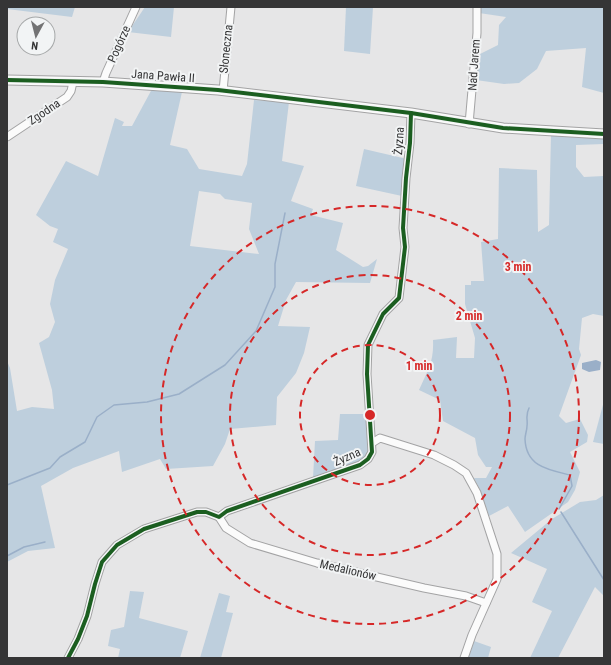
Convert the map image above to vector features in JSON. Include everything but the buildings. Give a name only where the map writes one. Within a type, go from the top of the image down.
[{"type":"street","name":"Pogórze","points":[[103,82],[106,72],[136,7]]},
{"type":"street","name":"Słoneczna","points":[[222,91],[231,7]]},
{"type":"street","name":"Nad Jarem","points":[[470,124],[476,33],[476,7]]},
{"type":"street","name":"Jana Pawła II","points":[[7,80],[103,82],[222,91],[316,101]]},
{"type":"street","name":"Zgodna","points":[[7,137],[67,97],[71,91],[73,82]]},
{"type":"street","name":"Żyzna","points":[[316,101],[411,113],[470,124],[509,129],[604,134]]},
{"type":"street","name":"Żyzna","points":[[219,517],[227,511],[360,465],[368,459],[372,452],[367,374],[368,345],[383,314],[399,298],[405,247],[403,228],[411,113]]},
{"type":"street","points":[[372,443],[380,438],[434,455],[466,473],[477,493],[497,554],[496,578],[464,658]]},
{"type":"street","points":[[68,658],[81,633],[102,562],[117,545],[144,530],[163,522],[197,512],[206,512],[219,517]]},
{"type":"street","name":"Medalionów","points":[[219,517],[226,528],[250,543],[317,563],[424,588],[466,596],[486,603]]},
{"type":"shaded area","points":[[7,7],[75,7],[72,17],[7,9]]},
{"type":"shaded area","points":[[145,7],[174,7],[171,37],[128,32]]},
{"type":"shaded area","points":[[346,7],[373,7],[370,54],[344,51]]},
{"type":"shaded area","points":[[480,7],[604,7],[604,93],[582,87],[586,48],[546,51],[537,69],[519,83],[504,84],[476,80],[478,55],[498,45],[499,25],[506,17],[479,13]]},
{"type":"shaded area","points":[[152,89],[182,92],[170,145],[187,149],[199,169],[242,176],[247,164],[254,100],[289,102],[282,161],[304,166],[291,201],[313,209],[311,215],[343,223],[336,250],[363,267],[368,266],[377,259],[370,283],[296,282],[286,300],[278,326],[310,327],[304,353],[296,373],[277,397],[276,425],[230,429],[225,444],[213,466],[166,469],[160,459],[122,472],[119,451],[73,468],[41,486],[55,548],[28,551],[7,562],[7,361],[10,368],[17,411],[32,407],[54,409],[52,390],[39,343],[49,337],[55,322],[50,304],[55,280],[68,249],[53,242],[58,229],[50,226],[36,215],[66,161],[98,176],[115,118],[124,122],[122,126],[132,126]],"holes":[[[199,191],[220,194],[225,199],[252,203],[249,229],[259,254],[190,246]]]},
{"type":"shaded area","points":[[551,134],[604,137],[604,144],[576,145],[576,167],[584,177],[604,176],[604,316],[593,314],[582,318],[579,349],[581,355],[559,416],[566,423],[580,419],[588,435],[587,442],[570,452],[580,472],[575,490],[568,502],[525,532],[508,506],[489,516],[474,478],[486,478],[492,467],[486,467],[478,455],[475,438],[443,421],[440,400],[419,390],[428,371],[433,348],[433,340],[457,337],[456,358],[474,358],[475,338],[465,304],[465,285],[471,285],[471,281],[484,281],[481,242],[498,239],[499,168],[537,170],[538,232],[549,225]]},
{"type":"shaded area","points":[[364,149],[407,159],[402,196],[356,186]]},
{"type":"shaded area","points":[[596,360],[601,362],[600,370],[589,372],[582,369],[582,363]]},
{"type":"shaded area","points":[[604,401],[604,444],[593,442]]},
{"type":"shaded area","points":[[340,414],[366,414],[370,452],[366,458],[359,462],[313,478],[315,441],[338,440]]},
{"type":"shaded area","points":[[604,495],[604,596],[595,587],[558,658],[530,658],[552,611],[532,602],[547,569],[511,553],[552,519],[580,502],[596,500]]},
{"type":"shaded area","points":[[130,591],[144,592],[139,618],[188,631],[180,658],[118,658],[120,649],[108,646],[111,630],[124,627]]},
{"type":"shaded area","points":[[219,593],[230,596],[226,612],[233,613],[221,658],[200,658]]},
{"type":"shaded area","points":[[474,641],[491,647],[488,658],[468,658]]},
{"type":"waterway","points":[[7,485],[50,468],[60,457],[85,442],[97,417],[114,405],[147,402],[179,394],[225,365],[256,331],[275,287],[275,264],[285,213]]},
{"type":"waterway","points":[[529,408],[527,413],[525,439],[526,448],[530,456],[540,466],[570,475],[572,486],[559,509]]},
{"type":"waterway","points":[[561,512],[604,580]]},
{"type":"waterway","points":[[7,556],[24,547],[45,542]]},
{"type":"cycle path","points":[[7,80],[103,82],[218,90],[411,113],[503,128],[604,134]]},
{"type":"cycle path","points":[[68,658],[78,639],[87,616],[102,562],[117,545],[144,529],[197,512],[206,512],[219,517],[227,511],[360,465],[368,459],[372,452],[367,374],[368,345],[383,314],[399,298],[405,247],[403,228],[411,113]]}]
